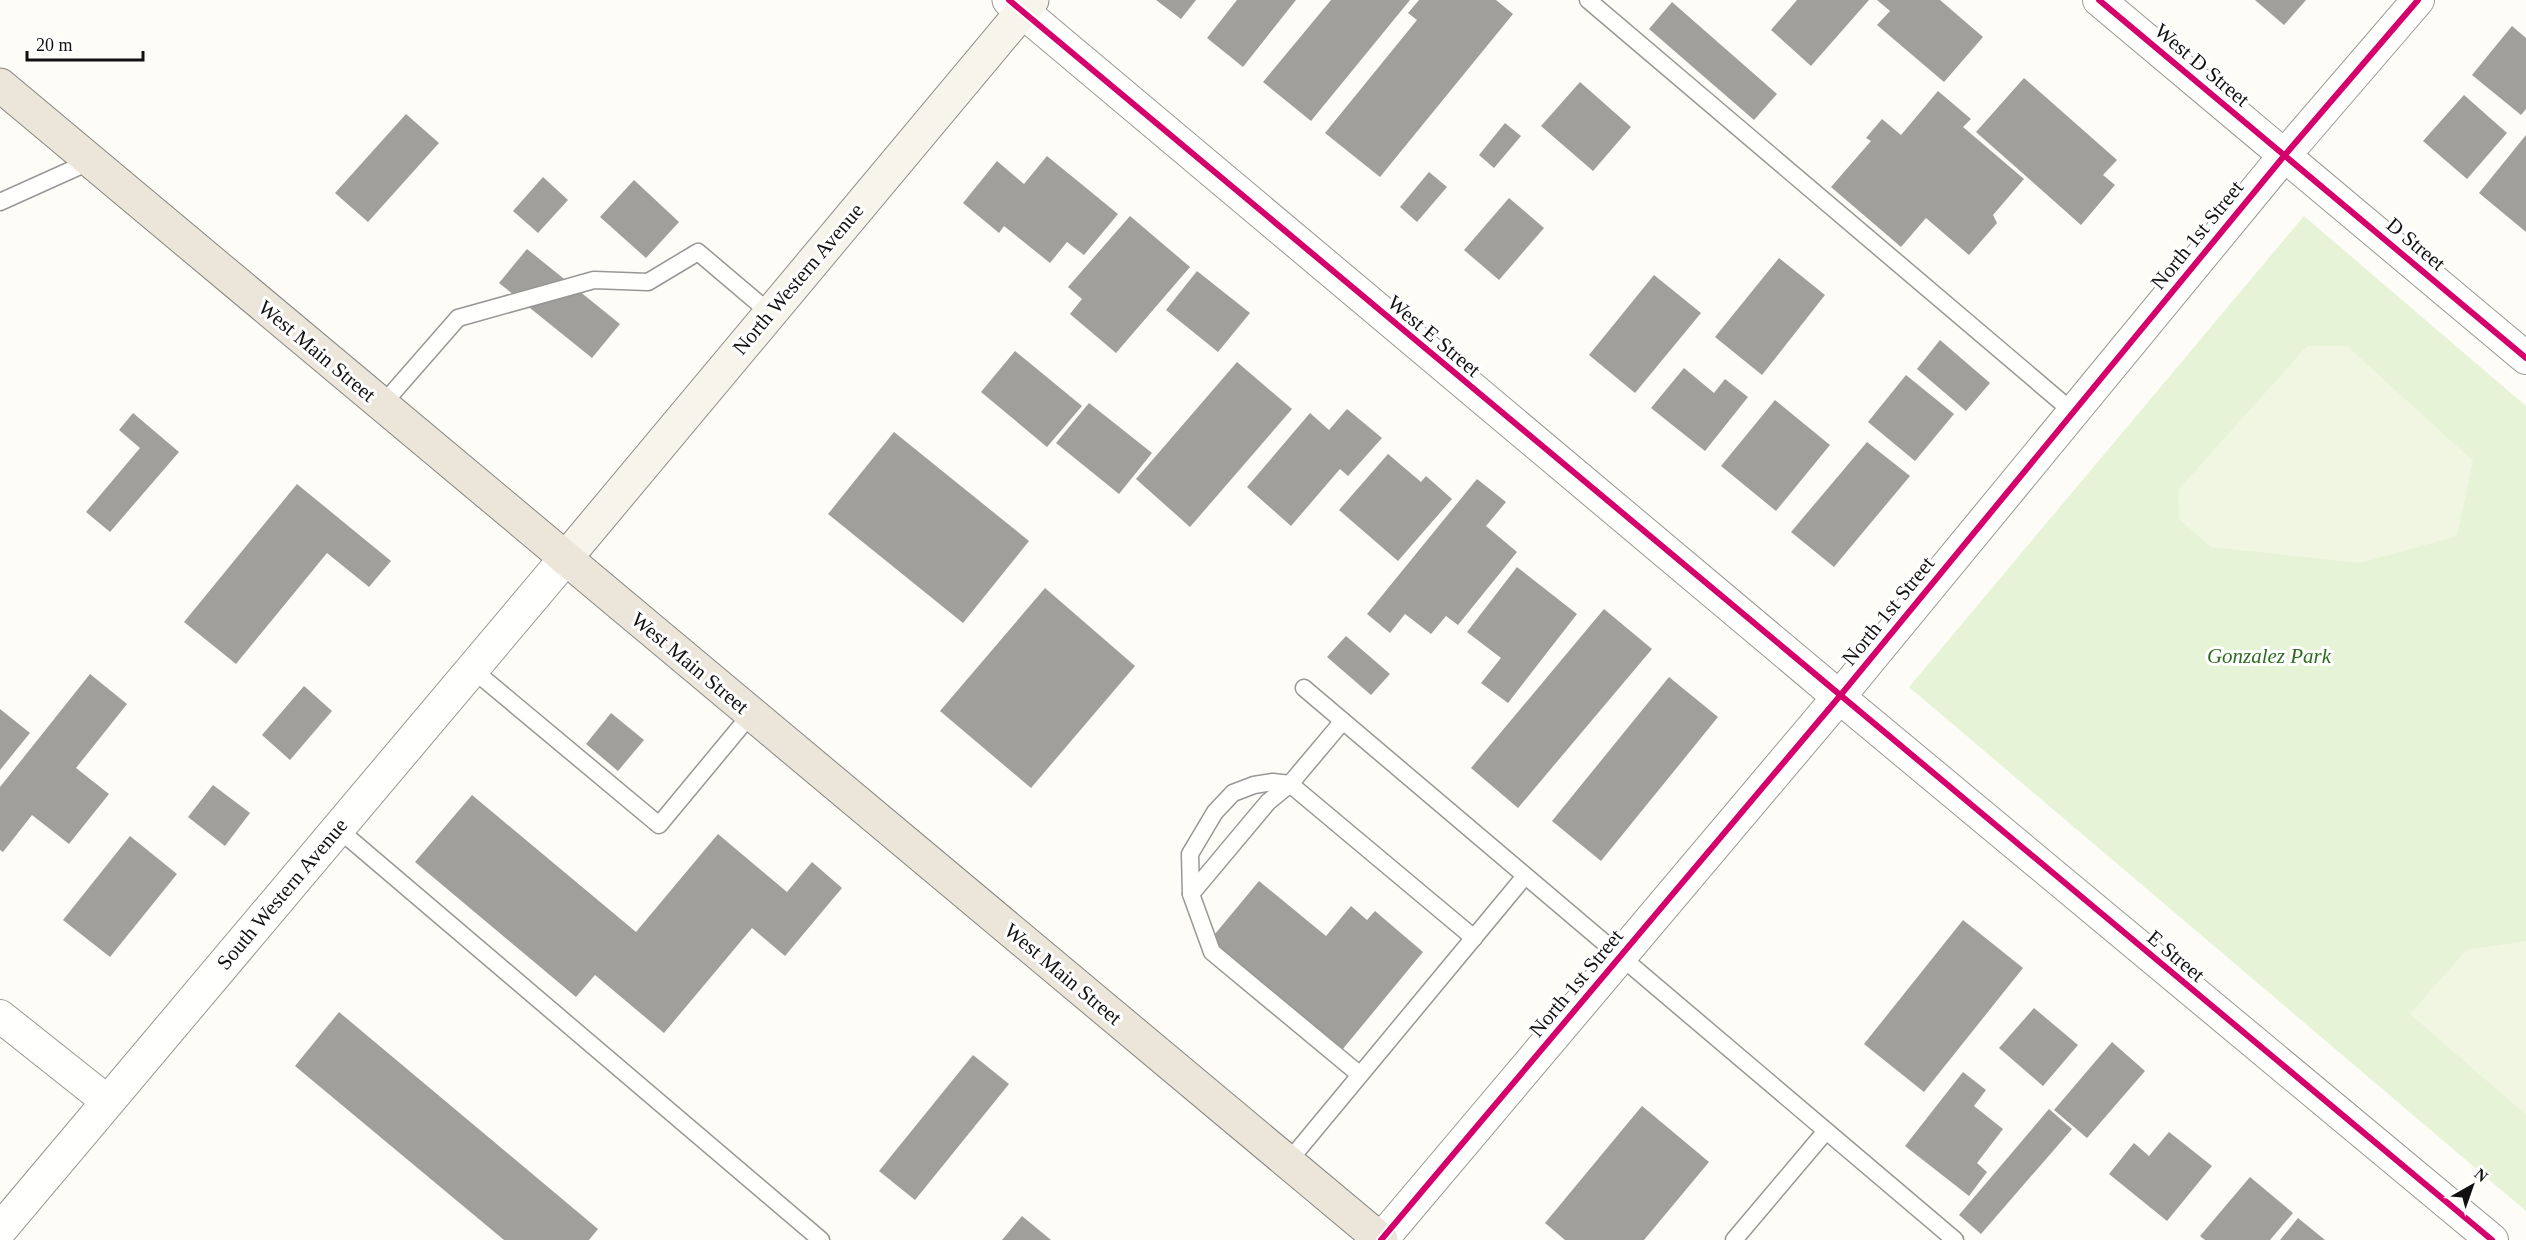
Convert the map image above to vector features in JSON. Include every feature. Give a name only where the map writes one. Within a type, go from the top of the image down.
[{"type":"highway","name":"West Main Street","points":[[0,85],[1381,1240]]},
{"type":"main road","name":"North Western Avenue","points":[[565,559],[770,313],[1021,4]]},
{"type":"street","name":"West D Street","points":[[2099,0],[2284,156]]},
{"type":"street","name":"North 1st Street","points":[[1381,1240],[1839,697],[2284,156],[2418,0]]},
{"type":"street","name":"West E Street","points":[[1021,4],[1839,697]]},
{"type":"street","name":"D Street","points":[[2284,156],[2526,358]]},
{"type":"street","name":"South Western Avenue","points":[[0,1230],[565,559]]},
{"type":"street","name":"E Street","points":[[1839,697],[2492,1240]]},
{"type":"street","points":[[0,1016],[107,1101]]},
{"type":"lane","points":[[1588,0],[2073,412]]},
{"type":"lane","points":[[0,202],[91,161]]},
{"type":"lane","points":[[382,405],[458,318],[594,280],[648,282],[698,252],[770,313]]},
{"type":"lane","points":[[472,669],[659,825],[751,714]]},
{"type":"lane","points":[[1304,688],[1955,1240]]},
{"type":"lane","points":[[1191,894],[1268,802],[1290,784],[1343,721]]},
{"type":"lane","points":[[1359,1074],[1212,952],[1191,894],[1190,854],[1215,812],[1233,793],[1254,785],[1273,782],[1290,784],[1474,938]]},
{"type":"lane","points":[[337,828],[820,1240]]},
{"type":"lane","points":[[1287,1162],[1525,876]]},
{"type":"lane","points":[[1734,1240],[1826,1131]]},
{"type":"green space","name":"Gonzalez Park","points":[[2304,216],[2526,406],[2526,1211],[1909,687]]},
{"type":"green space","points":[[2307,346],[2347,346],[2473,461],[2457,536],[2360,563],[2211,547],[2179,519],[2178,490]]},
{"type":"green space","points":[[2526,941],[2526,1115],[2410,1014],[2466,950]]},
{"type":"building","points":[[1156,0],[1196,0],[1181,19]]},
{"type":"building","points":[[1237,0],[1296,0],[1243,67],[1207,38]]},
{"type":"building","points":[[1331,0],[1410,0],[1311,121],[1263,82]]},
{"type":"building","points":[[1419,0],[1496,0],[1513,14],[1380,177],[1325,133],[1417,20],[1408,13]]},
{"type":"building","points":[[1797,0],[1869,0],[1811,66],[1771,30]]},
{"type":"building","points":[[1877,0],[1940,0],[1983,37],[1944,82],[1877,25],[1890,11]]},
{"type":"building","points":[[2255,0],[2306,0],[2284,25]]},
{"type":"building","points":[[1672,2],[1777,94],[1754,120],[1649,29]]},
{"type":"building","points":[[2512,26],[2526,38],[2526,109],[2521,115],[2472,75]]},
{"type":"building","points":[[2024,78],[2117,160],[2103,175],[2115,185],[2081,225],[1976,132]]},
{"type":"building","points":[[1580,82],[1631,127],[1593,171],[1541,126]]},
{"type":"building","points":[[1938,91],[1971,119],[1963,127],[2024,179],[1993,215],[1997,223],[1969,255],[1926,218],[1901,247],[1831,187],[1871,141],[1866,138],[1882,119],[1901,135]]},
{"type":"building","points":[[2464,95],[2507,133],[2467,179],[2423,141]]},
{"type":"building","points":[[406,114],[439,143],[368,222],[335,193]]},
{"type":"building","points":[[1505,123],[1521,136],[1494,168],[1479,155]]},
{"type":"building","points":[[2526,135],[2526,232],[2479,193]]},
{"type":"building","points":[[1047,156],[1118,214],[1084,255],[1067,242],[1050,263],[1004,226],[999,233],[963,203],[997,161],[1024,184]]},
{"type":"building","points":[[1429,172],[1447,187],[1417,222],[1400,207]]},
{"type":"building","points":[[543,177],[568,200],[538,233],[513,211]]},
{"type":"building","points":[[634,180],[679,222],[646,258],[600,217]]},
{"type":"building","points":[[1509,198],[1544,228],[1499,280],[1464,250]]},
{"type":"building","points":[[1130,216],[1190,267],[1116,353],[1070,314],[1082,299],[1068,287]]},
{"type":"building","points":[[527,249],[620,324],[592,358],[499,283]]},
{"type":"building","points":[[1779,258],[1825,295],[1762,375],[1715,337]]},
{"type":"building","points":[[1197,271],[1250,313],[1218,352],[1166,310]]},
{"type":"building","points":[[1654,275],[1701,313],[1635,393],[1589,355]]},
{"type":"building","points":[[1940,340],[1990,383],[1966,411],[1917,369]]},
{"type":"building","points":[[1015,351],[1082,406],[1047,447],[981,392]]},
{"type":"building","points":[[1237,362],[1292,409],[1190,527],[1136,479]]},
{"type":"building","points":[[1684,368],[1714,393],[1725,379],[1748,397],[1705,451],[1651,408]]},
{"type":"building","points":[[1906,375],[1954,414],[1915,461],[1868,422]]},
{"type":"building","points":[[1775,400],[1830,445],[1776,511],[1721,466]]},
{"type":"building","points":[[1089,403],[1152,453],[1119,494],[1056,443]]},
{"type":"building","points":[[1347,409],[1382,438],[1348,476],[1340,469],[1291,526],[1247,487],[1310,413],[1329,430]]},
{"type":"building","points":[[133,413],[179,452],[110,532],[86,512],[140,448],[119,430]]},
{"type":"building","points":[[894,432],[1029,541],[963,623],[828,514]]},
{"type":"building","points":[[1867,442],[1910,476],[1834,567],[1791,532]]},
{"type":"building","points":[[1388,454],[1421,482],[1426,476],[1452,499],[1398,561],[1339,510]]},
{"type":"building","points":[[1477,479],[1506,502],[1486,526],[1517,552],[1458,625],[1446,616],[1431,634],[1405,614],[1390,633],[1367,614]]},
{"type":"building","points":[[297,484],[391,561],[369,587],[327,553],[236,664],[184,622]]},
{"type":"building","points":[[1517,567],[1577,614],[1508,703],[1481,683],[1501,658],[1467,632]]},
{"type":"building","points":[[1045,588],[1135,666],[1031,788],[940,711]]},
{"type":"building","points":[[1604,609],[1652,649],[1518,808],[1471,768]]},
{"type":"building","points":[[1346,636],[1390,674],[1371,695],[1327,657]]},
{"type":"building","points":[[90,674],[127,704],[76,768],[109,794],[69,844],[32,815],[3,852],[0,850],[0,787]]},
{"type":"building","points":[[1669,677],[1718,717],[1601,861],[1552,821]]},
{"type":"building","points":[[304,686],[332,711],[290,760],[262,735]]},
{"type":"building","points":[[0,709],[30,733],[0,770]]},
{"type":"building","points":[[611,713],[644,740],[618,771],[586,744]]},
{"type":"building","points":[[213,785],[250,813],[225,846],[188,817]]},
{"type":"building","points":[[472,795],[636,932],[718,834],[787,892],[812,862],[842,888],[785,956],[752,928],[664,1033],[595,975],[576,997],[415,862]]},
{"type":"building","points":[[130,836],[177,874],[110,957],[63,920]]},
{"type":"building","points":[[1259,881],[1326,936],[1351,906],[1367,920],[1375,911],[1423,952],[1342,1050],[1210,940]]},
{"type":"building","points":[[1963,920],[2023,968],[1924,1092],[1864,1044]]},
{"type":"building","points":[[2034,1008],[2078,1045],[2043,1086],[1999,1048]]},
{"type":"building","points":[[339,1012],[598,1229],[589,1240],[504,1240],[295,1066]]},
{"type":"building","points":[[2112,1042],[2145,1071],[2087,1138],[2054,1110]]},
{"type":"building","points":[[973,1055],[1009,1084],[915,1200],[879,1171]]},
{"type":"building","points":[[1963,1072],[1986,1090],[1974,1106],[2003,1129],[1977,1163],[1987,1172],[1969,1196],[1905,1146]]},
{"type":"building","points":[[1642,1106],[1709,1162],[1644,1240],[1565,1240],[1545,1223]]},
{"type":"building","points":[[2049,1109],[2072,1129],[1981,1234],[1959,1215]]},
{"type":"building","points":[[2169,1132],[2212,1166],[2167,1221],[2109,1174],[2134,1143],[2149,1156]]},
{"type":"building","points":[[2250,1177],[2293,1213],[2270,1240],[2205,1240],[2200,1236]]},
{"type":"building","points":[[1022,1216],[1051,1240],[1002,1240]]},
{"type":"building","points":[[2298,1218],[2325,1240],[2280,1240]]},
{"type":"cycle path","points":[[1009,0],[2492,1240]]},
{"type":"cycle path","points":[[2099,0],[2526,358]]},
{"type":"cycle path","points":[[1381,1240],[1839,697],[2284,156],[2418,0]]}]
